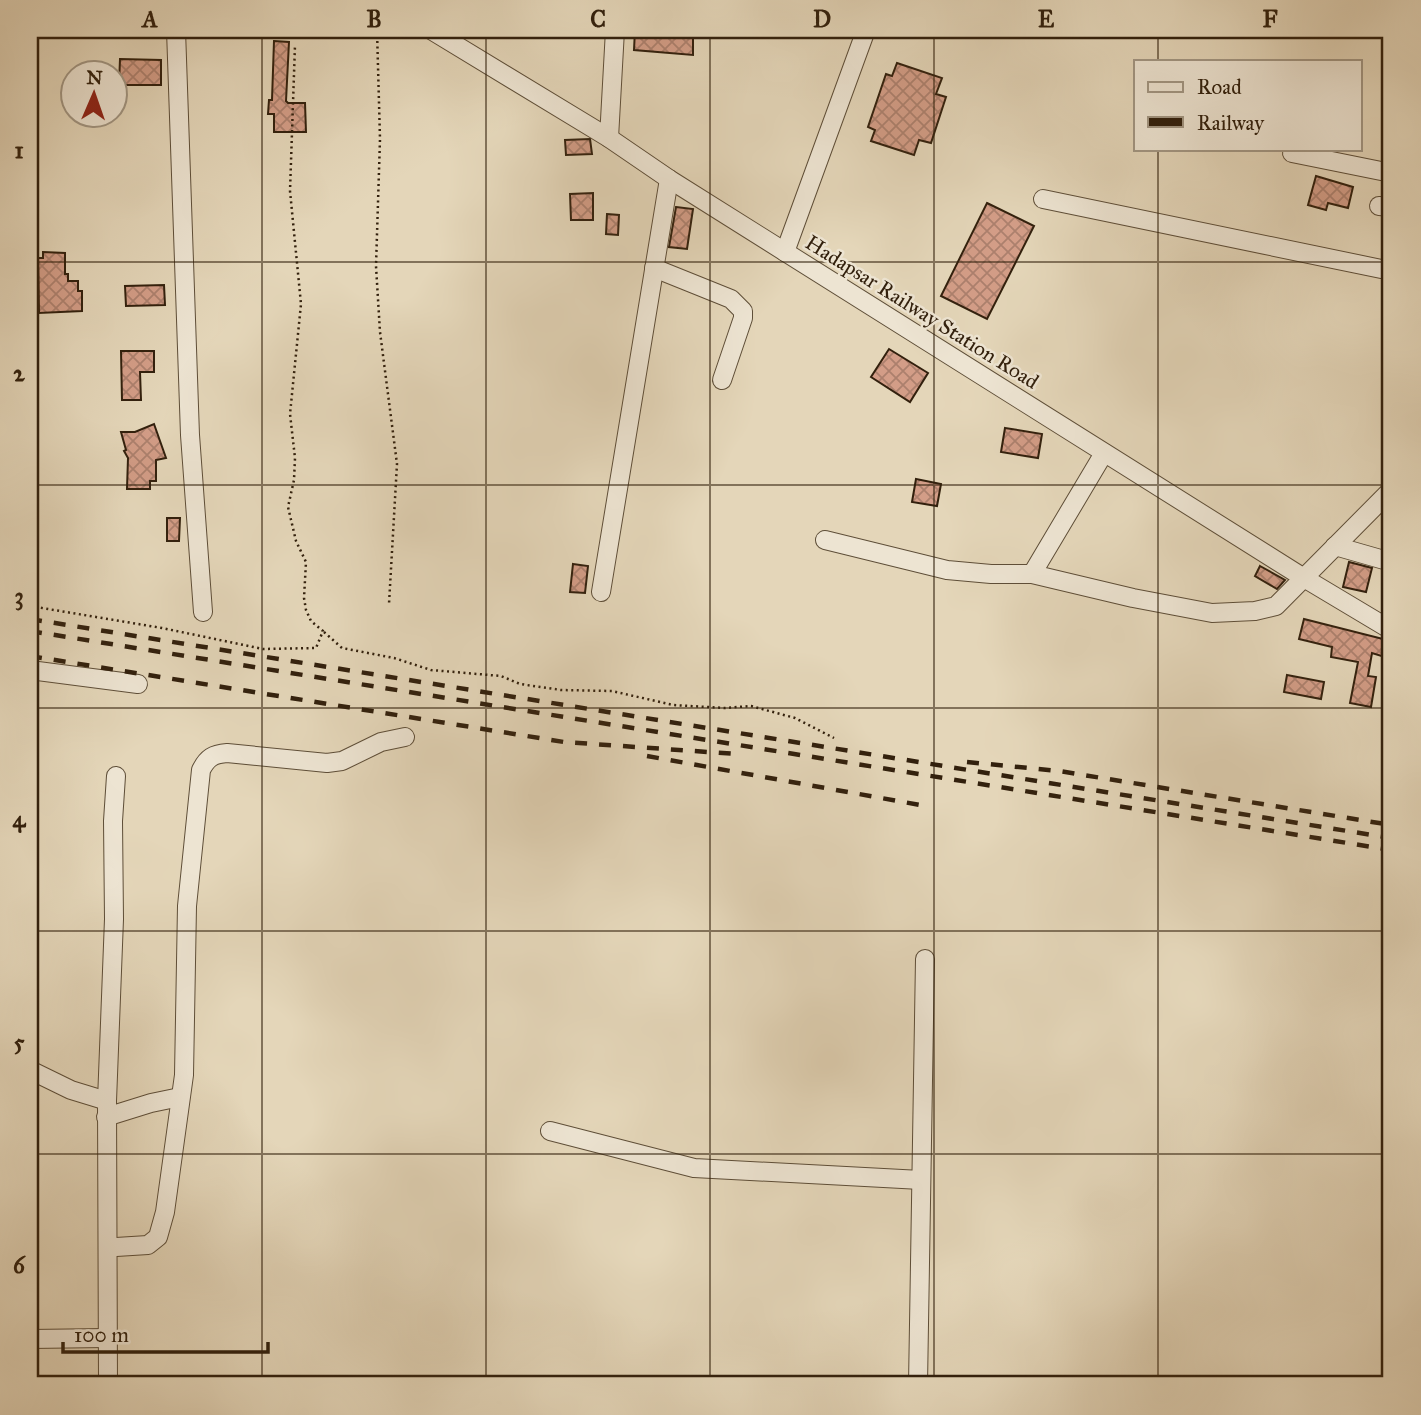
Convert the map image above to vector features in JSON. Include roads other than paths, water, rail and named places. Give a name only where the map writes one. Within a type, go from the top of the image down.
[{"type":"street","points":[[176,30],[190,435],[203,612]]},
{"type":"street","points":[[609,138],[615,30]]},
{"type":"street","points":[[785,252],[866,30]]},
{"type":"street","name":"Hadapsar Railway Station Road","points":[[441,33],[1104,453],[1391,630]]},
{"type":"street","points":[[1292,153],[1391,173]]},
{"type":"street","points":[[601,592],[669,179]]},
{"type":"street","points":[[1043,199],[1391,271]]},
{"type":"street","points":[[654,268],[731,299],[743,311],[722,380]]},
{"type":"street","points":[[1032,574],[1104,453]]},
{"type":"street","points":[[825,540],[947,570],[1032,574],[1133,598],[1212,612],[1255,611],[1276,606],[1391,489]]},
{"type":"street","points":[[1335,546],[1391,562]]},
{"type":"street","points":[[30,670],[138,684]]},
{"type":"street","points":[[116,1247],[148,1245],[158,1237],[165,1212],[184,1075],[187,906],[201,770],[206,760],[217,754],[227,753],[327,763],[342,761],[381,742],[405,737]]},
{"type":"street","points":[[108,1385],[106,1109],[114,919],[113,821],[116,776]]},
{"type":"street","points":[[918,1385],[925,959]]},
{"type":"street","points":[[30,1070],[106,1109],[180,1097]]},
{"type":"street","points":[[550,1131],[694,1168],[921,1180]]},
{"type":"street","points":[[30,1339],[107,1338]]},
{"type":"railway","points":[[30,619],[1391,838]]},
{"type":"railway","points":[[30,631],[1391,850]]},
{"type":"railway","points":[[30,656],[564,742],[737,754]]},
{"type":"railway","points":[[647,756],[920,805]]},
{"type":"railway","points":[[967,762],[1059,771],[1391,825]]}]
